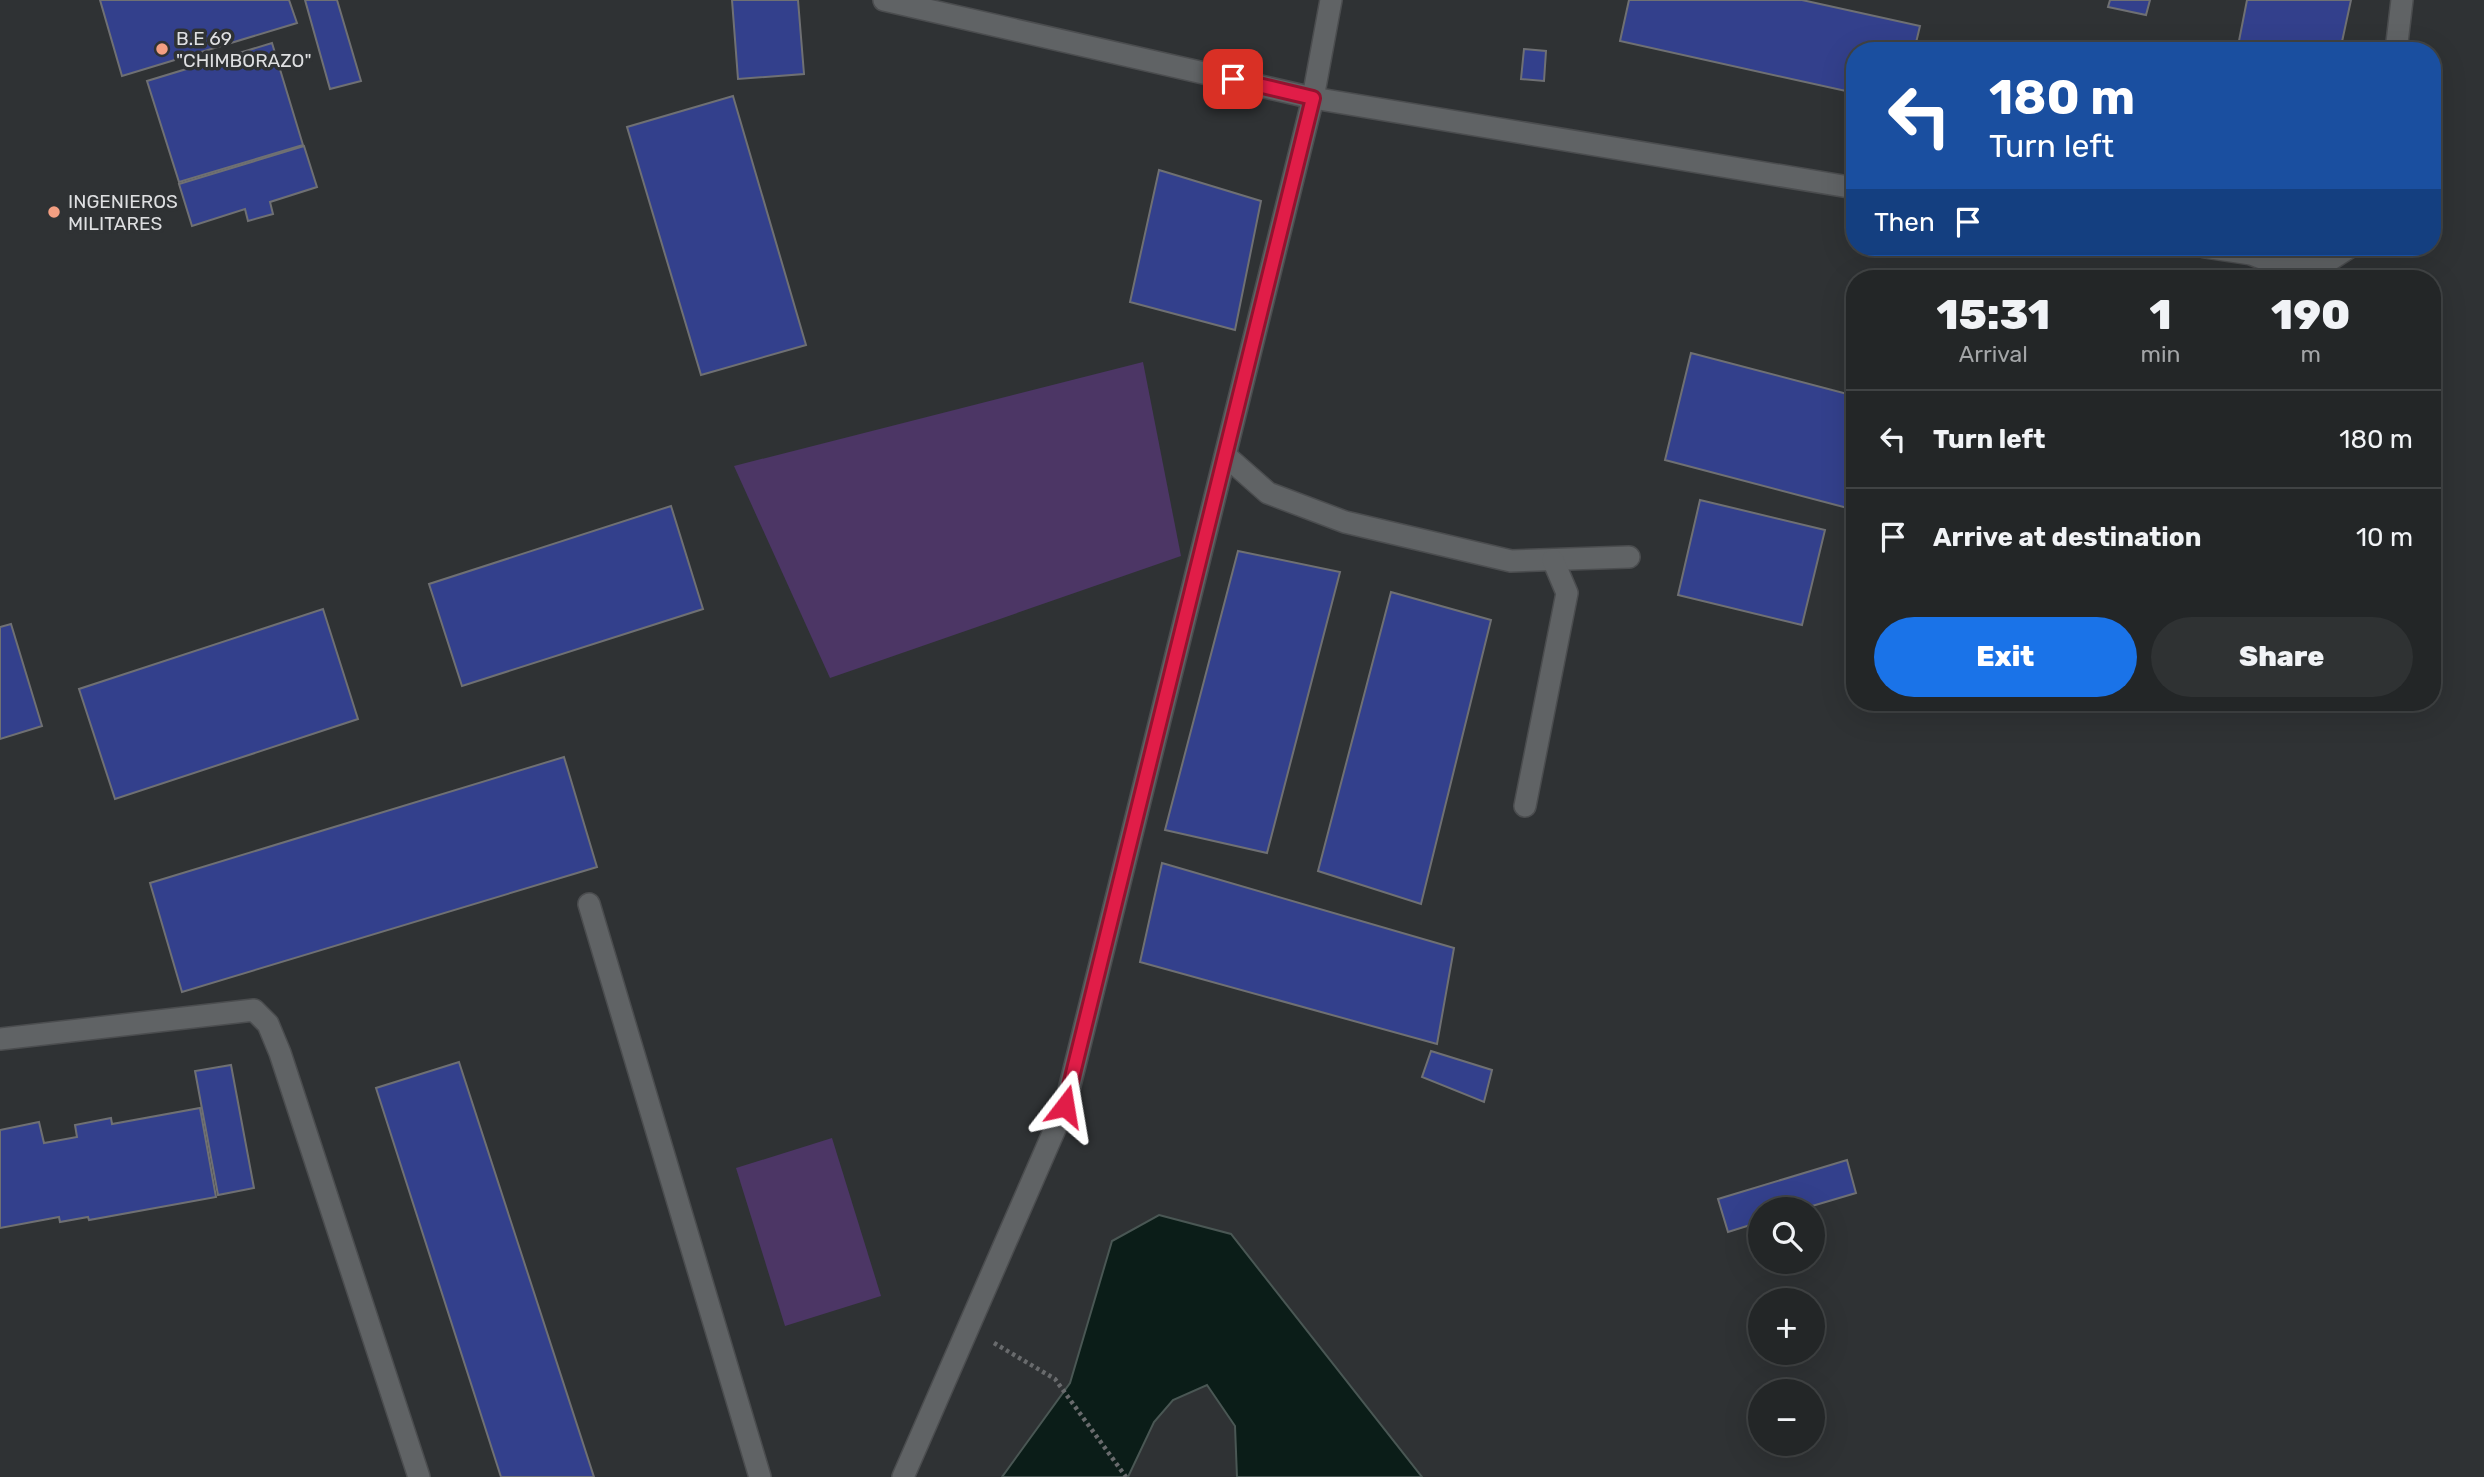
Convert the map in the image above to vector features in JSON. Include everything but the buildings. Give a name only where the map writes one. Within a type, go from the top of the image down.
[{"type":"lane","points":[[884,0],[1313,98],[1846,187]]},
{"type":"lane","points":[[903,1477],[1065,1106],[1313,98],[1331,0]]},
{"type":"lane","points":[[2397,42],[2402,0]]},
{"type":"lane","points":[[2256,256],[2277,264],[2303,266],[2336,256]]},
{"type":"lane","points":[[1226,456],[1268,493],[1345,522],[1511,561],[1629,557]]},
{"type":"lane","points":[[1525,806],[1567,593],[1553,560]]},
{"type":"lane","points":[[589,904],[760,1477]]},
{"type":"lane","points":[[0,1038],[254,1010],[268,1024],[280,1053],[419,1477]]},
{"type":"path","points":[[968,1328],[1055,1379],[1126,1477]]},
{"type":"shaded area","points":[[1143,362],[1181,556],[830,678],[734,466]]},
{"type":"shaded area","points":[[832,1138],[881,1296],[785,1326],[736,1168]]},
{"type":"shaded area","points":[[1159,1215],[1231,1234],[1422,1477],[1237,1477],[1235,1426],[1207,1385],[1173,1400],[1154,1422],[1128,1477],[1002,1477],[1070,1383],[1112,1241]]},
{"type":"place","name":"B.E 69 \"CHIMBORAZO\"","points":[[162,49]]},
{"type":"place","name":"INGENIEROS MILITARES","points":[[54,212]]},
{"type":"route","points":[[1065,1106],[1313,98],[1233,79]]}]
